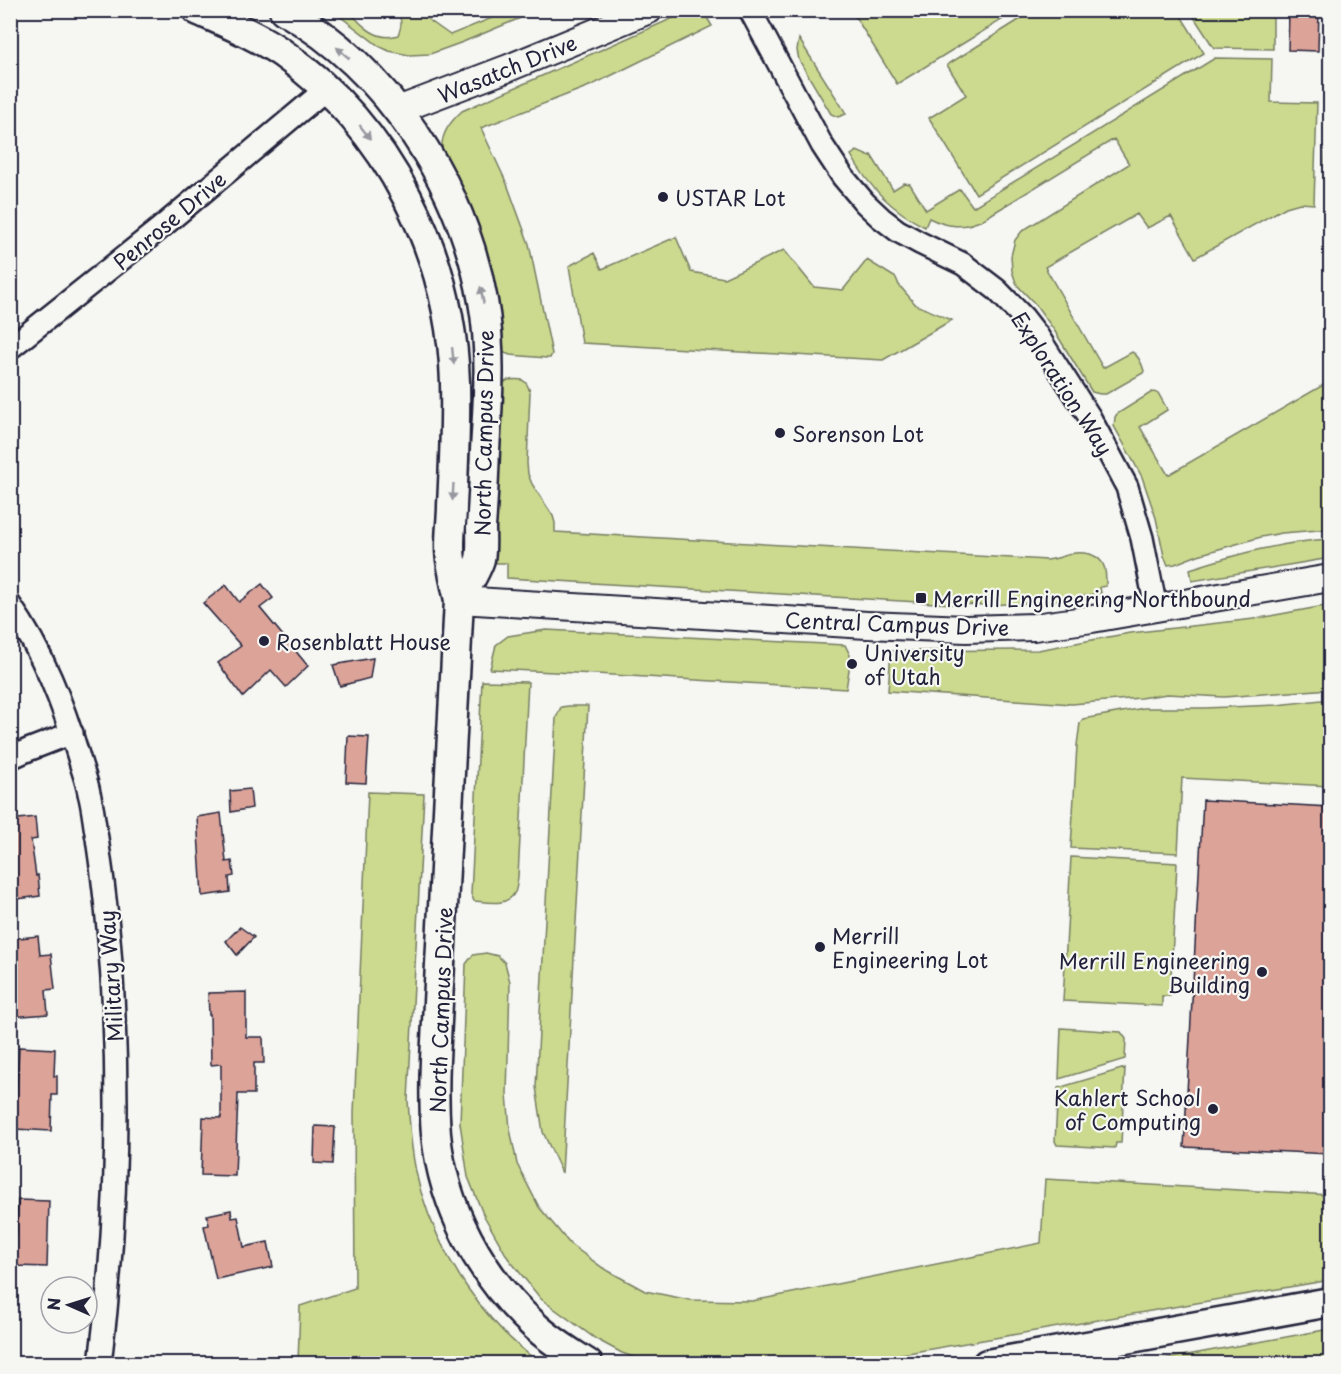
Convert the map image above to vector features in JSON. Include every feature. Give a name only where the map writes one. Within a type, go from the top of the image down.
[{"type":"main road","name":"North Campus Drive","points":[[197,10],[281,53],[304,70],[350,114],[395,174],[424,231],[439,278],[451,342],[455,381],[456,434],[450,558],[459,600],[435,1060],[436,1136],[443,1174],[454,1208],[469,1241],[487,1271],[536,1327],[588,1364]]},
{"type":"main road","name":"North Campus Drive","points":[[284,10],[310,27],[346,56],[398,110],[430,158],[459,215],[470,248],[483,302],[488,367],[480,560],[459,600]]},
{"type":"main road","points":[[243,32],[275,37],[307,51],[322,61],[362,97],[398,110],[399,133],[405,154],[432,203],[437,219],[442,250],[439,278]]},
{"type":"main road","points":[[987,1364],[1330,1302]]},
{"type":"street","name":"Wasatch Drive","points":[[398,110],[506,69],[649,10]]},
{"type":"street","name":"Exploration Way","points":[[750,10],[822,145],[843,177],[865,203],[898,231],[963,264],[997,290],[1023,316],[1036,335],[1089,416],[1127,487],[1142,538],[1156,608]]},
{"type":"street","name":"Penrose Drive","points":[[10,348],[158,230],[326,90]]},
{"type":"street","name":"Central Campus Drive","points":[[459,600],[966,629],[1034,627],[1092,619],[1330,578]]},
{"type":"street","name":"Military Way","points":[[10,605],[27,629],[49,673],[72,733],[89,793],[101,868],[108,929],[116,1048],[116,1151],[106,1310],[100,1364]]},
{"type":"street","points":[[10,758],[72,733]]},
{"type":"green space","points":[[856,10],[1016,11],[897,84],[853,13]]},
{"type":"green space","points":[[1035,10],[1178,11],[1204,53],[976,194],[929,118],[966,95],[947,65]]},
{"type":"green space","points":[[333,11],[349,11],[370,31],[390,37],[398,35],[401,25],[401,19],[395,11],[416,11],[450,35],[509,11],[537,11],[430,54],[409,55],[389,51],[379,46]]},
{"type":"green space","points":[[689,11],[703,11],[712,26],[592,85],[481,128],[507,184],[529,244],[552,354],[550,358],[547,358],[510,355],[502,352],[443,155],[442,143],[448,128],[462,111]]},
{"type":"green space","points":[[1190,11],[1273,11],[1273,49],[1214,48]]},
{"type":"green space","points":[[799,39],[846,114],[838,117],[831,114],[799,60],[797,50]]},
{"type":"green space","points":[[1215,58],[1272,59],[1271,102],[1317,103],[1314,204],[1300,203],[1286,207],[1195,258],[1171,216],[1147,228],[1137,214],[1045,267],[1103,368],[1132,352],[1141,363],[1143,373],[1106,394],[1092,392],[1054,330],[1036,305],[1018,286],[1012,271],[1011,256],[1015,240],[1022,231],[1129,164],[1114,139],[982,220],[962,226],[949,225],[929,218],[925,227],[913,221],[882,197],[865,177],[851,155],[857,151],[871,155],[893,190],[904,183],[910,184],[926,210],[960,189],[973,207]]},
{"type":"green space","points":[[1326,125],[1330,125],[1330,205],[1324,205]]},
{"type":"green space","points":[[676,237],[691,272],[724,278],[784,250],[814,287],[843,290],[867,260],[896,278],[916,305],[952,320],[883,360],[582,343],[569,266],[594,253],[602,269]]},
{"type":"green space","points":[[508,380],[523,380],[530,392],[528,474],[553,516],[555,532],[1047,560],[1082,553],[1095,556],[1102,563],[1106,586],[1100,587],[1101,593],[1046,602],[989,605],[507,578],[507,563],[497,563],[493,559],[501,385]]},
{"type":"green space","points":[[1330,381],[1330,529],[1261,537],[1168,565],[1156,518],[1142,477],[1114,426],[1117,414],[1152,392],[1158,393],[1167,410],[1140,427],[1168,475]]},
{"type":"green space","points":[[1330,539],[1330,558],[1192,581],[1190,569],[1277,546]]},
{"type":"green space","points":[[1330,605],[1330,689],[1224,697],[1167,694],[1072,704],[888,691],[891,651],[1038,650],[1130,633],[1254,619]]},
{"type":"green space","points":[[546,630],[845,645],[850,655],[846,689],[490,669],[496,645],[508,636]]},
{"type":"green space","points":[[482,681],[528,682],[518,877],[516,890],[512,897],[502,902],[474,901],[471,894]]},
{"type":"green space","points":[[1330,699],[1330,786],[1182,778],[1178,853],[1071,848],[1077,745],[1080,723],[1083,719],[1144,708],[1277,705]]},
{"type":"green space","points":[[588,706],[562,1173],[543,1132],[536,1087],[556,718],[561,707]]},
{"type":"green space","points":[[368,792],[424,794],[408,1100],[413,1158],[421,1192],[440,1241],[467,1287],[501,1329],[540,1363],[298,1363],[300,1306],[355,1288],[354,1113]]},
{"type":"green space","points":[[1071,857],[1177,863],[1170,996],[1162,996],[1162,1006],[1063,1001]]},
{"type":"green space","points":[[486,953],[498,956],[505,963],[510,982],[507,1094],[510,1129],[517,1164],[539,1207],[570,1244],[603,1268],[645,1291],[690,1300],[752,1301],[1041,1243],[1045,1179],[1330,1195],[1330,1280],[850,1363],[653,1364],[622,1353],[596,1339],[541,1299],[508,1258],[483,1214],[468,1177],[460,1123],[466,964],[473,955]]},
{"type":"green space","points":[[1061,1028],[1121,1032],[1126,1039],[1125,1059],[1059,1079]]},
{"type":"green space","points":[[1125,1068],[1121,1143],[1116,1143],[1115,1148],[1057,1145],[1055,1141],[1058,1088]]},
{"type":"green space","points":[[1330,1329],[1330,1363],[1143,1363]]},
{"type":"building","points":[[1289,10],[1319,10],[1318,51],[1288,50]]},
{"type":"building","name":"Rosenblatt House","points":[[262,584],[273,598],[260,608],[308,666],[286,687],[271,670],[243,697],[218,663],[241,646],[203,603],[226,585],[239,602]]},
{"type":"building","points":[[373,658],[370,678],[340,686],[333,665]]},
{"type":"building","points":[[348,736],[369,737],[366,783],[346,782]]},
{"type":"building","points":[[250,789],[252,808],[231,812],[230,791]]},
{"type":"building","name":"Merrill Engineering Building","points":[[1203,800],[1330,807],[1330,1154],[1184,1147]]},
{"type":"building","points":[[221,813],[226,862],[232,861],[234,876],[229,877],[230,892],[202,896],[197,817]]},
{"type":"building","points":[[35,817],[37,839],[31,840],[40,896],[10,900],[10,820]]},
{"type":"building","points":[[240,927],[254,937],[237,955],[226,941]]},
{"type":"building","points":[[38,936],[40,955],[51,954],[55,989],[46,990],[48,1014],[10,1017],[10,939]]},
{"type":"building","points":[[246,992],[246,1037],[263,1037],[264,1063],[254,1063],[254,1094],[238,1094],[235,1176],[201,1175],[203,1117],[221,1118],[221,1064],[211,1065],[208,993]]},
{"type":"building","points":[[19,1047],[55,1049],[54,1076],[57,1076],[57,1095],[52,1095],[51,1131],[15,1129]]},
{"type":"building","points":[[315,1126],[335,1127],[333,1164],[314,1163]]},
{"type":"building","points":[[18,1200],[49,1201],[47,1267],[15,1266]]},
{"type":"building","points":[[231,1210],[232,1218],[238,1217],[244,1247],[268,1242],[273,1267],[216,1279],[204,1226],[209,1225],[207,1215]]},
{"type":"place","name":"USTAR Lot","points":[[663,197]]},
{"type":"place","name":"Sorenson Lot","points":[[780,433]]},
{"type":"place","name":"Merrill Engineering Northbound","points":[[921,598]]},
{"type":"place","name":"Rosenblatt House","points":[[264,641]]},
{"type":"place","name":"University of Utah","points":[[852,664]]},
{"type":"place","name":"Merrill Engineering Lot","points":[[820,947]]},
{"type":"place","name":"Merrill Engineering Building","points":[[1262,972]]},
{"type":"place","name":"Kahlert School of Computing","points":[[1213,1109]]}]
